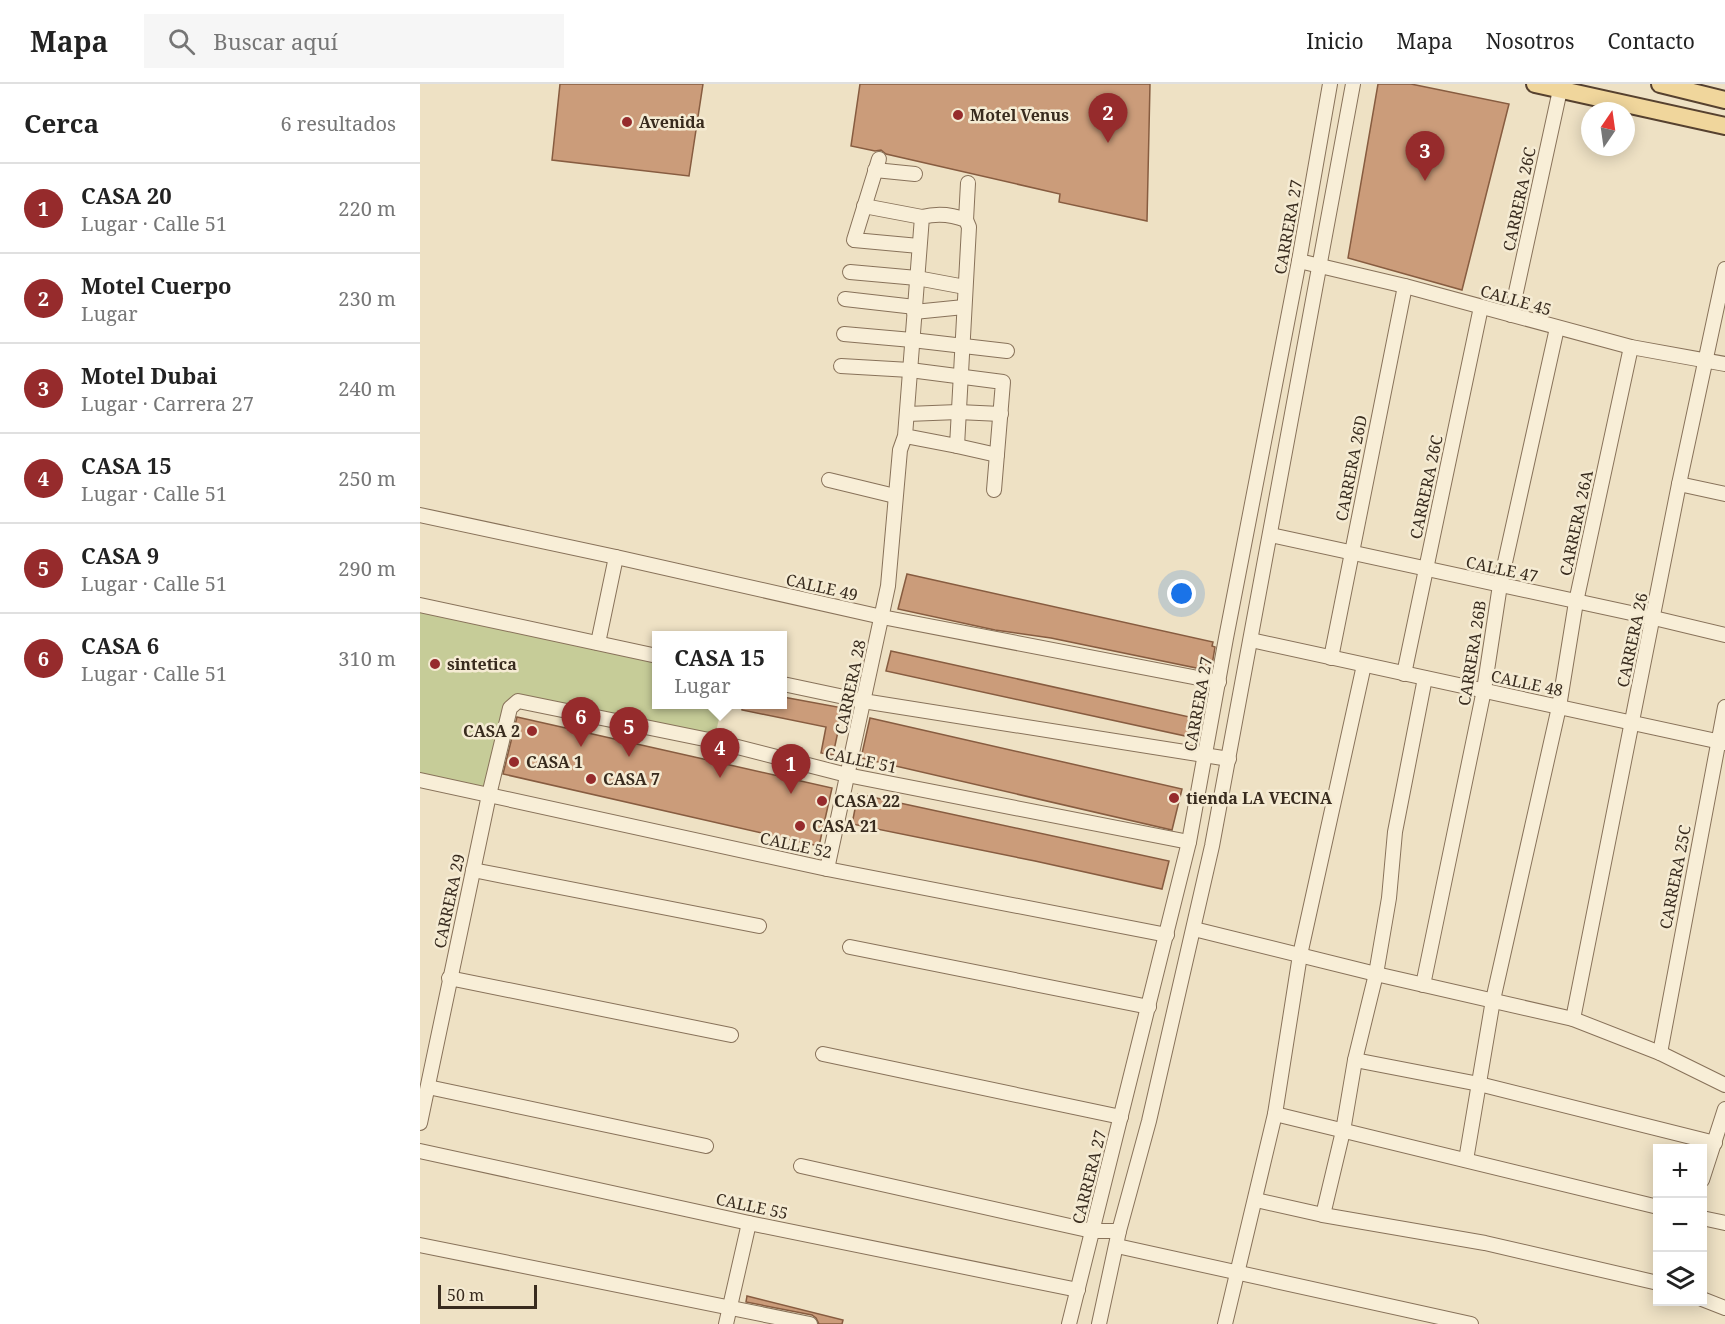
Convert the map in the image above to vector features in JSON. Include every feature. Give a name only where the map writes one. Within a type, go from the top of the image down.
[{"type":"main road","points":[[1535,84],[1725,126]]},
{"type":"main road","points":[[1660,84],[1725,100]]},
{"type":"street","name":"CARRERA 27","points":[[1069,1324],[1189,842],[1299,261],[1330,84]]},
{"type":"street","points":[[1099,1324],[1119,1231],[1149,1121],[1194,929],[1229,759],[1353,84]]},
{"type":"street","name":"CARRERA 26C","points":[[1511,315],[1560,90]]},
{"type":"street","points":[[915,174],[877,165],[854,240],[919,246]]},
{"type":"street","points":[[957,446],[969,227],[966,220],[968,183]]},
{"type":"street","points":[[864,206],[921,217],[940,214],[955,215],[966,220]]},
{"type":"street","name":"CARRERA 28","points":[[827,869],[888,586],[900,450],[905,436],[907,414],[921,217]]},
{"type":"street","name":"CALLE 45","points":[[1299,261],[1405,286],[1631,347],[1725,364]]},
{"type":"street","name":"CARRERA 26","points":[[1573,1019],[1679,484],[1725,269]]},
{"type":"street","points":[[850,272],[917,278],[966,287]]},
{"type":"street","name":"CARRERA 26D","points":[[1331,658],[1350,553],[1405,286]]},
{"type":"street","points":[[845,299],[914,309],[964,307]]},
{"type":"street","name":"CARRERA 26C","points":[[1404,674],[1481,307]]},
{"type":"street","name":"CARRERA 26B","points":[[1423,985],[1484,690],[1500,585],[1557,328]]},
{"type":"street","points":[[844,334],[1007,351]]},
{"type":"street","name":"CARRERA 26A","points":[[1466,1160],[1493,1000],[1559,707],[1576,602],[1631,347]]},
{"type":"street","points":[[841,366],[910,370],[1003,382],[994,490]]},
{"type":"street","points":[[907,414],[958,412],[1001,414]]},
{"type":"street","points":[[905,436],[997,455]]},
{"type":"street","points":[[829,480],[896,496]]},
{"type":"street","points":[[1679,484],[1725,494]]},
{"type":"street","name":"CALLE 49","points":[[420,515],[882,617],[1219,682]]},
{"type":"street","name":"CALLE 47","points":[[1271,536],[1725,635]]},
{"type":"street","points":[[598,643],[616,557]]},
{"type":"street","points":[[420,605],[652,655]]},
{"type":"street","name":"CALLE 48","points":[[1251,640],[1722,742]]},
{"type":"street","points":[[1225,1324],[1235,1273],[1256,1200],[1275,1114],[1300,955],[1364,665]]},
{"type":"street","points":[[1323,1215],[1343,1131],[1355,1060],[1376,974],[1389,898],[1395,832],[1425,678]]},
{"type":"street","points":[[787,685],[863,701],[1229,759]]},
{"type":"street","name":"CARRERA 29","points":[[420,1123],[489,795],[510,708],[518,700],[528,702]]},
{"type":"street","name":"CALLE 51","points":[[528,702],[714,741],[847,775],[1189,842]]},
{"type":"street","name":"CARRERA 25C","points":[[1660,1053],[1722,742],[1725,707]]},
{"type":"street","name":"CALLE 52","points":[[420,780],[827,869],[1167,935]]},
{"type":"street","points":[[473,870],[759,926]]},
{"type":"street","points":[[1194,929],[1573,1019],[1660,1053],[1725,1085]]},
{"type":"street","points":[[850,947],[1149,1007]]},
{"type":"street","points":[[450,978],[731,1035]]},
{"type":"street","points":[[823,1054],[1121,1117]]},
{"type":"street","points":[[1355,1060],[1479,1084],[1715,1143]]},
{"type":"street","points":[[428,1087],[706,1146]]},
{"type":"street","points":[[1707,1166],[1725,1109]]},
{"type":"street","points":[[1275,1114],[1653,1206]]},
{"type":"street","name":"CALLE 55","points":[[420,1150],[749,1222],[1078,1290]]},
{"type":"street","points":[[801,1166],[1092,1231],[1119,1231]]},
{"type":"street","points":[[1256,1200],[1323,1215],[1485,1243],[1653,1282]]},
{"type":"street","points":[[1707,1219],[1725,1223]]},
{"type":"street","points":[[726,1324],[749,1222]]},
{"type":"street","points":[[420,1245],[810,1324]]},
{"type":"street","points":[[1117,1245],[1471,1324]]},
{"type":"street","points":[[1707,1301],[1725,1308]]},
{"type":"green space","points":[[420,605],[652,655],[652,709],[721,709],[714,741],[514,703],[489,795],[420,780]]},
{"type":"building","name":"Avenida","points":[[560,84],[703,84],[689,176],[552,160]]},
{"type":"building","points":[[860,84],[1150,84],[1147,221],[1059,202],[1060,194],[886,154],[881,150],[851,146]]},
{"type":"building","points":[[1378,84],[1411,84],[1509,104],[1462,290],[1348,258]]},
{"type":"building","points":[[907,574],[1213,642],[1212,646],[1215,647],[1211,671],[898,609]]},
{"type":"building","points":[[891,651],[1194,718],[1190,737],[886,671]]},
{"type":"building","points":[[787,698],[843,708],[833,755],[821,753],[826,727],[742,710],[787,709]]},
{"type":"building","points":[[517,717],[832,788],[819,846],[503,774]]},
{"type":"building","points":[[870,718],[1182,789],[1172,830],[861,758]]},
{"type":"building","points":[[858,794],[1169,861],[1162,889],[852,824]]},
{"type":"building","points":[[747,1296],[843,1320],[842,1324],[819,1324],[812,1315],[746,1302]]},
{"type":"place","name":"Motel Venus","points":[[958,115]]},
{"type":"place","name":"Avenida","points":[[627,122]]},
{"type":"place","name":"Motel Cuerpo","points":[[1108,143]]},
{"type":"place","name":"Motel Dubai","points":[[1425,181]]},
{"type":"place","name":"sintetica","points":[[435,664]]},
{"type":"place","name":"CASA 2","points":[[532,731]]},
{"type":"place","name":"CASA 6","points":[[581,747]]},
{"type":"place","name":"CASA 9","points":[[629,757]]},
{"type":"place","name":"CASA 1","points":[[514,762]]},
{"type":"place","name":"CASA 15","points":[[720,778]]},
{"type":"place","name":"CASA 7","points":[[591,779]]},
{"type":"place","name":"CASA 20","points":[[791,794]]},
{"type":"place","name":"tienda LA VECINA","points":[[1174,798]]},
{"type":"place","name":"CASA 22","points":[[822,801]]},
{"type":"place","name":"CASA 21","points":[[800,826]]}]
